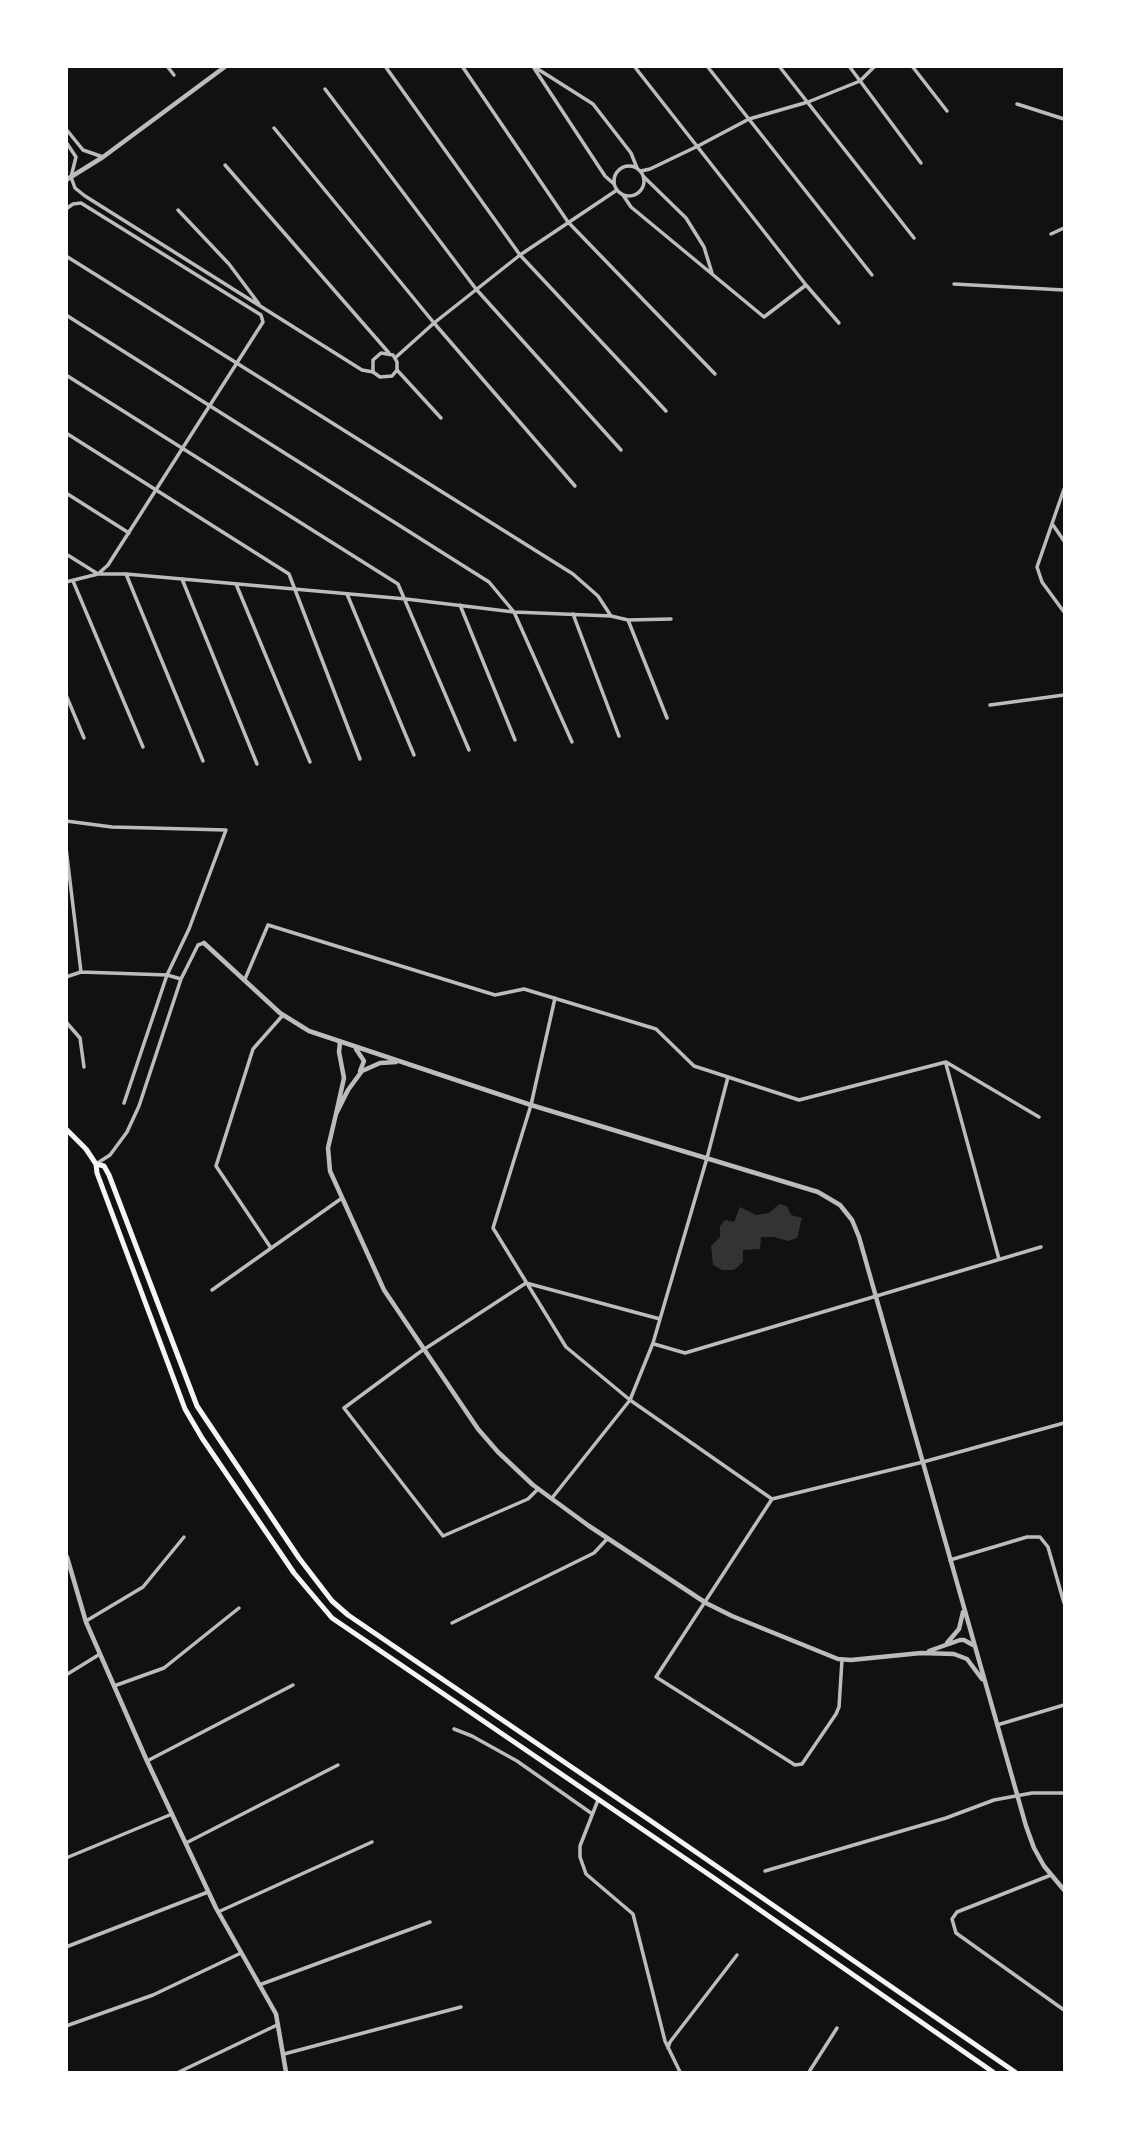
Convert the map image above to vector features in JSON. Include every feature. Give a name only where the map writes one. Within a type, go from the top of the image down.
[{"type":"main road","points":[[66,1129],[86,1149],[96,1164],[97,1173],[185,1409],[260,1523],[315,1600],[332,1618],[993,2073]]},
{"type":"main road","points":[[96,1164],[104,1166],[109,1175],[197,1406],[322,1590],[348,1615],[1015,2073]]},
{"type":"main road","points":[[365,1641],[371,1631]]},
{"type":"street","points":[[167,66],[174,75]]},
{"type":"street","points":[[69,179],[226,66]]},
{"type":"street","points":[[385,66],[520,255],[666,411]]},
{"type":"street","points":[[462,66],[568,222],[715,374]]},
{"type":"street","points":[[533,66],[593,104],[631,153],[644,186],[638,194],[623,195]]},
{"type":"street","points":[[533,66],[605,176],[631,207],[764,317],[806,285]]},
{"type":"street","points":[[635,66],[806,285],[839,323]]},
{"type":"street","points":[[707,66],[872,275]]},
{"type":"street","points":[[779,66],[914,238]]},
{"type":"street","points":[[849,66],[921,163]]},
{"type":"street","points":[[640,172],[749,119],[808,102],[860,81],[875,66]]},
{"type":"street","points":[[912,66],[947,111]]},
{"type":"street","points":[[324,89],[476,289],[621,450]]},
{"type":"street","points":[[1017,104],[1065,119]]},
{"type":"street","points":[[274,128],[434,323],[575,486]]},
{"type":"street","points":[[66,130],[83,150],[103,157]]},
{"type":"street","points":[[66,142],[76,158],[69,179]]},
{"type":"street","points":[[225,165],[395,358],[397,370],[441,418]]},
{"type":"street","points":[[614,184],[619,170],[627,166],[640,172],[686,218],[704,247],[713,275]]},
{"type":"street","points":[[69,179],[85,196],[362,370],[388,378],[397,370]]},
{"type":"street","points":[[395,358],[434,323],[520,255],[617,190]]},
{"type":"street","points":[[66,209],[81,203],[261,315],[263,321],[129,533],[108,565],[98,574]]},
{"type":"street","points":[[178,210],[229,264],[260,306]]},
{"type":"street","points":[[1051,233],[1065,228]]},
{"type":"street","points":[[66,256],[573,574],[598,596],[611,616]]},
{"type":"street","points":[[954,284],[1065,290]]},
{"type":"street","points":[[66,315],[489,582],[514,612],[572,743]]},
{"type":"street","points":[[373,372],[375,357],[389,353]]},
{"type":"street","points":[[66,375],[398,584],[468,750]]},
{"type":"street","points":[[66,433],[289,574],[360,758]]},
{"type":"street","points":[[1065,489],[1037,567],[1042,582],[1065,612]]},
{"type":"street","points":[[66,493],[129,533]]},
{"type":"street","points":[[1053,525],[1065,541]]},
{"type":"street","points":[[66,554],[98,574]]},
{"type":"street","points":[[126,573],[203,761]]},
{"type":"street","points":[[66,583],[98,574],[126,573],[406,599],[514,612],[611,616],[628,620],[671,619]]},
{"type":"street","points":[[182,579],[257,764]]},
{"type":"street","points":[[73,581],[143,747]]},
{"type":"street","points":[[236,584],[310,762]]},
{"type":"street","points":[[347,594],[414,755]]},
{"type":"street","points":[[460,606],[515,740]]},
{"type":"street","points":[[573,614],[619,736]]},
{"type":"street","points":[[628,620],[667,718]]},
{"type":"street","points":[[66,695],[84,738]]},
{"type":"street","points":[[990,705],[1065,695]]},
{"type":"street","points":[[66,821],[112,827],[226,830],[189,929],[167,975],[124,1103]]},
{"type":"street","points":[[66,848],[81,972]]},
{"type":"street","points":[[245,979],[268,925],[495,995],[524,989],[656,1029],[694,1066],[799,1100],[946,1062],[1039,1117]]},
{"type":"street","points":[[96,1164],[110,1154],[127,1132],[139,1106],[181,979],[198,945],[205,943],[283,1015],[309,1031],[531,1105],[818,1192],[840,1205],[856,1228],[1034,1848],[1051,1875],[1065,1890]]},
{"type":"street","points":[[66,977],[81,972],[167,975],[181,979]]},
{"type":"street","points":[[555,998],[531,1105],[493,1228],[566,1347],[630,1400],[772,1499]]},
{"type":"street","points":[[271,1248],[216,1166],[253,1049],[283,1015]]},
{"type":"street","points":[[66,1022],[80,1038],[84,1067]]},
{"type":"street","points":[[340,1042],[344,1078],[330,1137],[330,1171],[384,1290],[478,1429],[498,1452],[551,1499],[706,1604],[842,1660],[921,1653],[954,1654],[967,1659],[985,1682]]},
{"type":"street","points":[[337,1114],[364,1061],[353,1046]]},
{"type":"street","points":[[358,1075],[368,1067],[380,1063],[399,1062]]},
{"type":"street","points":[[946,1062],[999,1259]]},
{"type":"street","points":[[551,1499],[630,1400],[653,1343],[728,1077]]},
{"type":"street","points":[[212,1290],[342,1198]]},
{"type":"street","points":[[653,1343],[685,1353],[1041,1247]]},
{"type":"street","points":[[538,1489],[528,1499],[443,1536],[344,1408],[424,1350],[526,1283],[660,1319]]},
{"type":"street","points":[[842,1660],[839,1707],[836,1714],[802,1764],[795,1765],[656,1677],[772,1499],[1065,1423]]},
{"type":"street","points":[[950,1560],[1027,1536],[1040,1537],[1048,1546],[1065,1603]]},
{"type":"street","points":[[86,1622],[143,1587],[184,1537]]},
{"type":"street","points":[[452,1623],[594,1553],[608,1538]]},
{"type":"street","points":[[67,1557],[86,1622],[147,1761],[218,1912],[276,2014],[286,2073]]},
{"type":"street","points":[[944,1646],[959,1629],[963,1604]]},
{"type":"street","points":[[114,1686],[164,1668],[239,1608]]},
{"type":"street","points":[[921,1653],[964,1640],[975,1648]]},
{"type":"street","points":[[66,1675],[100,1654]]},
{"type":"street","points":[[147,1761],[293,1685]]},
{"type":"street","points":[[997,1725],[1065,1705]]},
{"type":"street","points":[[454,1729],[517,1761],[592,1813]]},
{"type":"street","points":[[186,1843],[338,1765]]},
{"type":"street","points":[[765,1871],[947,1818],[1017,1794],[1065,1793]]},
{"type":"street","points":[[598,1800],[580,1846],[580,1857],[586,1874],[633,1914],[668,2048],[680,2073]]},
{"type":"street","points":[[66,1858],[172,1814]]},
{"type":"street","points":[[218,1912],[372,1842]]},
{"type":"street","points":[[1051,1875],[957,1912],[952,1919],[956,1933],[1065,2010]]},
{"type":"street","points":[[66,1947],[208,1892]]},
{"type":"street","points":[[259,1985],[430,1922]]},
{"type":"street","points":[[66,2026],[153,1995],[241,1953]]},
{"type":"street","points":[[668,2048],[737,1955]]},
{"type":"street","points":[[283,2054],[461,2007]]},
{"type":"street","points":[[179,2073],[278,2025]]},
{"type":"street","points":[[809,2073],[837,2028]]},
{"type":"shaded area","points":[[779,1204],[787,1206],[791,1215],[802,1218],[797,1238],[788,1241],[761,1237],[760,1249],[743,1250],[743,1262],[734,1270],[722,1270],[713,1265],[711,1246],[720,1237],[720,1226],[725,1220],[734,1222],[740,1207],[756,1215],[769,1213]]}]
